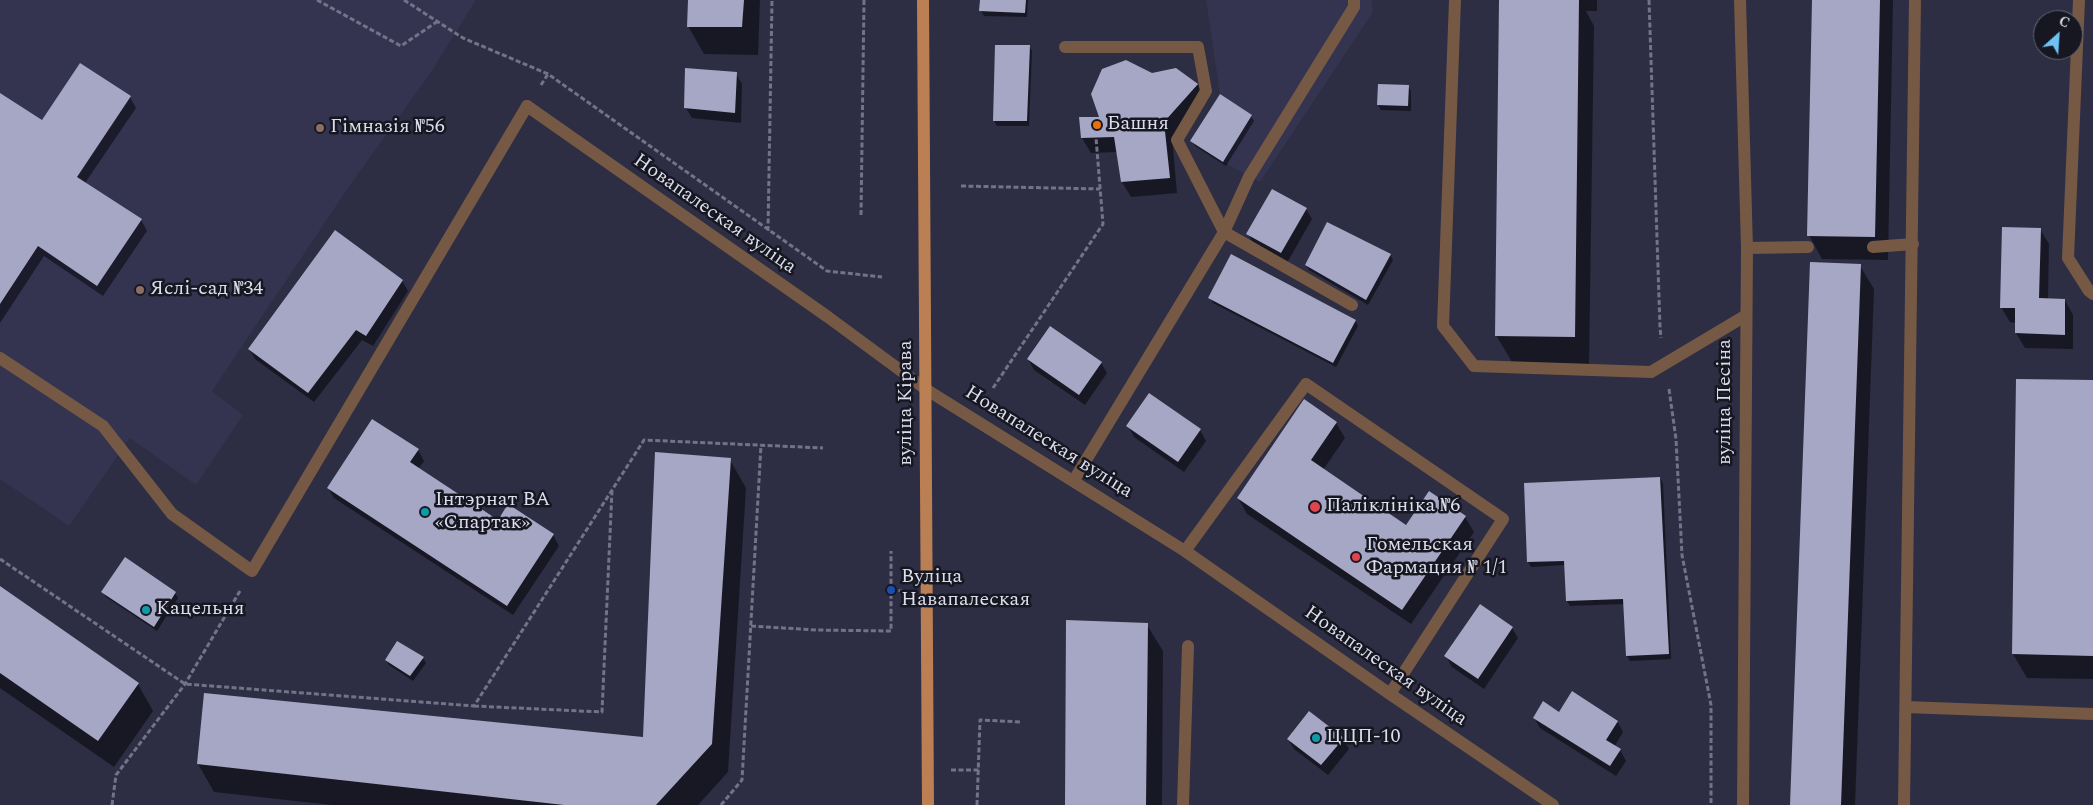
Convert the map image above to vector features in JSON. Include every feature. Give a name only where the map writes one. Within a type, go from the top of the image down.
[{"type":"main road","name":"вуліца Кірава","points":[[923,0],[923,222],[927,390],[928,805]]},
{"type":"street","points":[[1074,480],[1224,232],[1249,177],[1354,7],[1354,0]]},
{"type":"street","points":[[1455,0],[1443,326],[1474,366],[1651,372],[1745,316]]},
{"type":"street","name":"вуліца Песіна","points":[[1740,0],[1747,248],[1745,316],[1743,805]]},
{"type":"street","points":[[1904,805],[1915,0]]},
{"type":"street","points":[[2080,0],[2068,258],[2089,291],[2093,294]]},
{"type":"street","points":[[1064,47],[1198,47],[1206,91],[1176,140],[1224,232],[1352,304]]},
{"type":"street","name":"Новапалеская вуліца","points":[[252,571],[527,106],[828,317],[927,390],[1185,551],[1553,805]]},
{"type":"street","points":[[1873,248],[1912,244]]},
{"type":"street","points":[[1747,248],[1808,247]]},
{"type":"street","points":[[0,358],[104,426],[172,514],[252,571]]},
{"type":"street","points":[[1185,551],[1306,384],[1503,520],[1390,694]]},
{"type":"street","points":[[1183,805],[1188,646]]},
{"type":"street","points":[[1906,707],[2093,714]]},
{"type":"path","points":[[317,0],[401,46],[438,21]]},
{"type":"path","points":[[404,0],[463,38],[548,74],[827,271],[882,277]]},
{"type":"path","points":[[768,231],[772,0]]},
{"type":"path","points":[[862,215],[864,0]]},
{"type":"path","points":[[1649,0],[1660,327],[1676,439],[1682,555],[1711,705],[1711,805]]},
{"type":"path","points":[[993,388],[1103,224],[1096,138]]},
{"type":"path","points":[[961,186],[1100,189]]},
{"type":"path","points":[[474,706],[644,440],[823,448]]},
{"type":"path","points":[[721,805],[742,780],[760,445]]},
{"type":"path","points":[[0,559],[185,684],[474,706],[602,712],[612,489]]},
{"type":"path","points":[[751,626],[816,630],[891,631],[891,551]]},
{"type":"path","points":[[112,805],[116,775],[185,684],[252,571]]},
{"type":"path","points":[[978,805],[980,720],[1020,722]]},
{"type":"shaded area","name":"Яслі-сад №34","points":[[0,0],[476,0],[433,69],[348,188],[212,391],[243,415],[196,485],[130,438],[69,526],[0,479]]},
{"type":"shaded area","points":[[1206,0],[1372,0],[1373,12],[1260,182],[1223,162],[1220,94]]},
{"type":"building","points":[[688,0],[744,0],[742,27],[687,27]]},
{"type":"building","points":[[980,0],[1026,0],[1025,13],[979,11]]},
{"type":"building","points":[[1499,0],[1579,0],[1575,337],[1495,336]]},
{"type":"building","points":[[1812,0],[1880,0],[1875,237],[1807,236]]},
{"type":"building","points":[[995,45],[1030,45],[1027,121],[993,121]]},
{"type":"building","points":[[1126,60],[1152,73],[1176,68],[1198,84],[1164,122],[1170,178],[1121,182],[1114,137],[1081,138],[1079,117],[1099,117],[1091,94],[1102,69]]},
{"type":"building","points":[[80,63],[131,96],[77,177],[142,219],[97,286],[38,246],[0,304],[0,93],[42,120]]},
{"type":"building","points":[[685,68],[737,72],[735,113],[684,108]]},
{"type":"building","points":[[1378,84],[1409,85],[1408,106],[1377,105]]},
{"type":"building","points":[[1220,94],[1252,115],[1223,162],[1190,141]]},
{"type":"building","points":[[1272,189],[1307,208],[1281,253],[1246,234]]},
{"type":"building","points":[[1327,222],[1391,254],[1366,300],[1305,265]]},
{"type":"building","points":[[2002,227],[2041,228],[2039,298],[2065,299],[2065,335],[2015,333],[2015,308],[2000,308]]},
{"type":"building","points":[[335,230],[403,280],[366,336],[356,330],[308,393],[248,349]]},
{"type":"building","points":[[1231,254],[1356,320],[1333,363],[1208,298]]},
{"type":"building","points":[[1810,262],[1861,264],[1841,805],[1790,805]]},
{"type":"building","points":[[1050,326],[1102,362],[1079,395],[1027,359]]},
{"type":"building","points":[[2016,379],[2093,380],[2093,656],[2012,654]]},
{"type":"building","points":[[1149,393],[1201,429],[1178,462],[1126,426]]},
{"type":"building","name":"Паліклініка №6","points":[[1304,399],[1337,422],[1311,460],[1406,525],[1429,491],[1466,516],[1402,610],[1237,498]]},
{"type":"building","name":"Інтэрнат ВА «Спартак»","points":[[372,419],[419,449],[410,462],[498,520],[508,504],[554,534],[507,606],[327,488]]},
{"type":"building","points":[[655,452],[731,458],[712,744],[656,805],[564,805],[197,764],[204,693],[643,737]]},
{"type":"building","points":[[1660,477],[1669,654],[1626,656],[1623,599],[1566,601],[1564,561],[1527,562],[1524,483]]},
{"type":"building","name":"Кацельня","points":[[125,557],[176,592],[154,627],[101,592]]},
{"type":"building","points":[[0,586],[139,683],[98,741],[0,673]]},
{"type":"building","points":[[1480,604],[1513,627],[1478,679],[1444,656]]},
{"type":"building","points":[[1066,620],[1148,623],[1146,805],[1065,805]]},
{"type":"building","points":[[397,641],[424,657],[410,676],[385,660]]},
{"type":"building","points":[[1572,691],[1618,721],[1606,740],[1621,749],[1610,766],[1533,718],[1543,701],[1559,712]]},
{"type":"building","name":"ЦЦП-10","points":[[1309,711],[1344,738],[1321,765],[1287,739]]},
{"type":"place","name":"Башня","points":[[1097,125]]},
{"type":"place","name":"Гімназія №56","points":[[320,128]]},
{"type":"place","name":"Яслі-сад №34","points":[[140,290]]},
{"type":"place","name":"Паліклініка №6","points":[[1315,507]]},
{"type":"place","name":"Інтэрнат ВА «Спартак»","points":[[425,512]]},
{"type":"place","name":"Гомельская Фармация № 1/1","points":[[1356,557]]},
{"type":"place","name":"Вуліца Навапалеская","points":[[891,590]]},
{"type":"place","name":"Кацельня","points":[[146,610]]},
{"type":"place","name":"ЦЦП-10","points":[[1316,738]]}]
